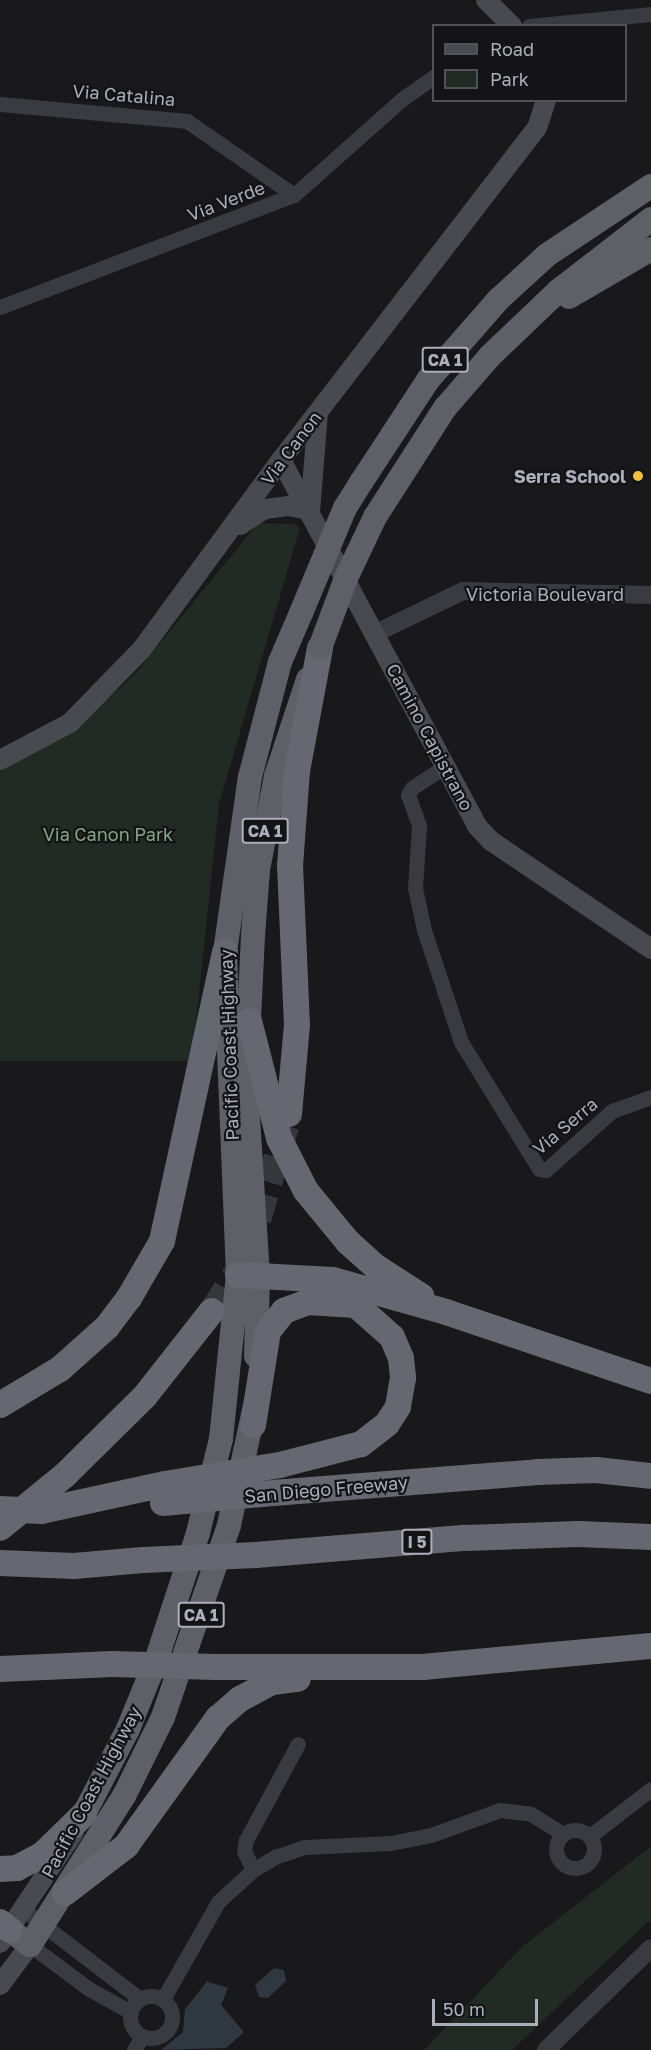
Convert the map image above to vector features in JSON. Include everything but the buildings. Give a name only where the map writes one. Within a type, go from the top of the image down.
[{"type":"highway","points":[[547,255],[651,177]]},
{"type":"highway","name":"Pacific Coast Highway","points":[[84,1814],[143,1695],[198,1533],[221,1439],[248,1275],[225,952],[253,766],[280,662],[345,508],[428,380],[499,299],[547,255],[651,186]]},
{"type":"highway","name":"Pacific Coast Highway","points":[[13,1930],[44,1925],[123,1796],[163,1717],[215,1572],[253,1425],[248,1275],[246,1084],[253,936],[264,839],[279,765],[320,648],[375,517],[445,408],[518,326],[651,219]]},
{"type":"highway","points":[[518,326],[651,249]]},
{"type":"highway","points":[[289,1114],[297,1025],[290,866],[297,771],[320,648]]},
{"type":"highway","points":[[0,1405],[60,1369],[107,1327],[129,1298],[162,1240],[225,952]]},
{"type":"highway","points":[[249,1022],[279,1138],[306,1191],[348,1242],[369,1261],[446,1312]]},
{"type":"highway","points":[[248,1275],[333,1280],[446,1312],[651,1381]]},
{"type":"highway","points":[[40,1511],[114,1495],[164,1493],[351,1448],[371,1439],[387,1424],[398,1407],[403,1378],[401,1358],[392,1337],[356,1305],[307,1302],[284,1311],[268,1330],[253,1425]]},
{"type":"highway","points":[[0,1528],[65,1475],[145,1396],[182,1354],[212,1311]]},
{"type":"highway","name":"San Diego Freeway","points":[[0,1509],[82,1510],[164,1493],[273,1493],[538,1472],[596,1470],[651,1476]]},
{"type":"highway","name":"I 5","points":[[10,1563],[74,1566],[143,1560],[256,1555],[465,1538],[578,1534],[651,1537]]},
{"type":"highway","points":[[0,1669],[112,1664],[364,1668],[524,1660],[651,1646]]},
{"type":"highway","points":[[65,1893],[126,1846],[218,1718],[240,1699],[272,1682],[364,1668]]},
{"type":"highway","points":[[0,1869],[17,1868],[43,1854],[84,1814]]},
{"type":"main road","points":[[486,0],[510,24]]},
{"type":"main road","name":"Via Canon","points":[[0,760],[70,723],[102,693],[142,649],[231,532],[318,411],[537,128],[545,102]]},
{"type":"main road","points":[[231,532],[265,509],[288,506],[310,511],[318,411]]},
{"type":"main road","name":"Camino Capistrano","points":[[281,460],[376,633],[444,767],[477,826],[491,841],[651,949]]},
{"type":"main road","name":"Pacific Coast Highway","points":[[13,1930],[84,1814]]},
{"type":"main road","points":[[0,1985],[13,1930]]},
{"type":"street","points":[[550,24],[651,14]]},
{"type":"street","name":"Via Verde","points":[[0,307],[294,195],[432,78]]},
{"type":"street","name":"Via Catalina","points":[[0,104],[187,121],[294,195]]},
{"type":"street","name":"Victoria Boulevard","points":[[376,633],[463,591],[651,595]]},
{"type":"street","name":"Via Serra","points":[[444,767],[409,791],[419,826],[416,888],[424,930],[461,1042],[539,1169],[546,1170],[612,1111],[651,1097]]},
{"type":"street","points":[[253,1870],[244,1851],[246,1840],[298,1744]]},
{"type":"street","points":[[590,1836],[651,1789]]},
{"type":"street","points":[[163,2000],[212,1910],[226,1892],[253,1870],[304,1847],[391,1843],[431,1836],[500,1810],[531,1814],[563,1834]]},
{"type":"street","points":[[563,1834],[577,1829],[590,1836]]},
{"type":"street","points":[[563,1834],[557,1855],[567,1866],[578,1868],[593,1856],[590,1836]]},
{"type":"street","points":[[44,1925],[126,1988],[135,2006],[132,2026],[142,2036],[156,2038],[167,2030],[172,2017],[163,2000],[151,1996],[135,2006]]},
{"type":"street","points":[[13,1930],[89,1989],[135,2006]]},
{"type":"street","points":[[546,2050],[651,1948]]},
{"type":"street","points":[[135,2050],[142,2036]]},
{"type":"green space","name":"Via Canon Park","points":[[258,523],[293,524],[300,528],[219,804],[192,1061],[0,1061],[0,767],[94,711],[134,675]]},
{"type":"green space","points":[[651,1846],[651,1919],[512,2050],[424,2050],[522,1947]]},
{"type":"shaded area","points":[[274,1968],[284,1970],[286,1981],[268,1998],[259,1997],[255,1985]]},
{"type":"shaded area","points":[[209,1979],[208,1982],[228,1988],[221,2005],[244,2032],[226,2048],[161,2050],[183,2032],[185,2009]]},
{"type":"tunnel","points":[[212,1311],[247,1257],[286,1126]]},
{"type":"place","name":"Serra School","points":[[638,476]]}]
